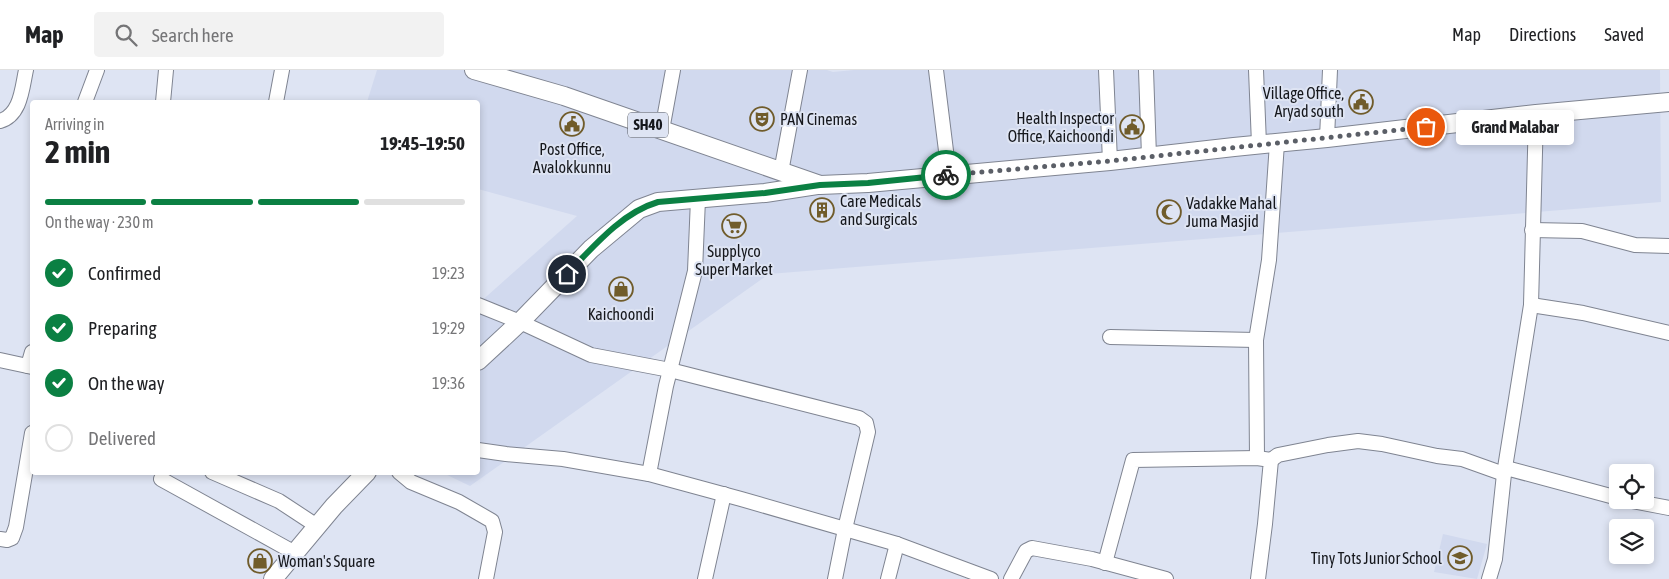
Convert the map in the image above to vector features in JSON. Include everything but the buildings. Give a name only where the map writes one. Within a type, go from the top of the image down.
[{"type":"main road","name":"SH40","points":[[476,70],[564,96],[820,185],[868,183],[1110,161],[1536,114],[1669,102]]},
{"type":"main road","points":[[480,360],[591,249],[639,209],[658,202],[765,193],[820,185]]},
{"type":"main road","points":[[273,579],[334,506],[365,475]]},
{"type":"street","points":[[0,121],[10,116],[18,106],[26,70]]},
{"type":"street","points":[[86,100],[97,70]]},
{"type":"street","points":[[162,100],[166,70]]},
{"type":"street","points":[[276,100],[282,70]]},
{"type":"street","points":[[662,130],[673,70]]},
{"type":"street","points":[[780,172],[800,70]]},
{"type":"street","points":[[936,70],[949,175]]},
{"type":"street","points":[[1106,70],[1110,161]]},
{"type":"street","points":[[1146,70],[1149,156]]},
{"type":"street","points":[[1256,70],[1259,144]]},
{"type":"street","points":[[1327,138],[1330,70]]},
{"type":"street","points":[[1489,579],[1495,559],[1505,471],[1531,305],[1536,114]]},
{"type":"street","points":[[1258,579],[1265,524],[1264,459],[1256,340],[1269,260],[1277,143]]},
{"type":"street","points":[[649,474],[670,370],[695,271],[698,198]]},
{"type":"street","points":[[1532,230],[1582,231],[1636,245],[1669,246]]},
{"type":"street","points":[[1531,305],[1583,313],[1669,333]]},
{"type":"street","points":[[480,306],[591,355],[670,370],[859,418],[866,423],[868,432],[844,529],[835,579]]},
{"type":"street","points":[[1110,337],[1256,340]]},
{"type":"street","points":[[0,360],[30,366]]},
{"type":"street","points":[[1105,563],[1133,460],[1264,459],[1328,445],[1358,441],[1382,444],[1437,456],[1462,458],[1505,471],[1609,496]]},
{"type":"street","points":[[0,539],[12,538],[16,527],[30,445]]},
{"type":"street","points":[[480,450],[563,459],[649,474],[897,544],[991,579]]},
{"type":"street","points":[[219,475],[279,501],[317,526]]},
{"type":"street","points":[[402,475],[410,482],[459,502],[492,521],[495,532],[486,579]]},
{"type":"street","points":[[161,479],[295,553]]},
{"type":"street","points":[[705,579],[724,494]]},
{"type":"street","points":[[1654,505],[1669,508]]},
{"type":"street","points":[[888,579],[897,544]]},
{"type":"street","points":[[1011,579],[1026,551],[1032,548],[1105,563],[1166,579]]},
{"type":"shaded area","name":"Kaichoondi","points":[[377,70],[827,70],[833,72],[854,70],[1660,70],[1661,202],[769,274],[470,486],[447,475],[480,475],[480,302],[577,216],[480,190],[480,100],[368,100]]},
{"type":"shaded area","name":"Tiny Tots Junior School","points":[[1443,534],[1487,544],[1477,579],[1434,572]]},
{"type":"way so far","points":[[946,175],[1110,161],[1234,146],[1426,127]]},
{"type":"place","name":"Village Office, Aryad south","points":[[1361,102]]},
{"type":"place","name":"PAN Cinemas","points":[[762,119]]},
{"type":"place","name":"Post Office, Avalokkunnu","points":[[572,124]]},
{"type":"place","name":"Health Inspector Office, Kaichoondi","points":[[1132,127]]},
{"type":"place","name":"Grand Malabar","points":[[1426,127]]},
{"type":"place","name":"Care Medicals and Surgicals","points":[[822,210]]},
{"type":"place","name":"Vadakke Mahal Juma Masjid","points":[[1169,212]]},
{"type":"place","name":"Supplyco Super Market","points":[[734,226]]},
{"type":"place","name":"Kaichoondi","points":[[621,289]]},
{"type":"place","name":"Tiny Tots Junior School","points":[[1460,558]]},
{"type":"place","name":"Woman's Square","points":[[260,561]]},
{"type":"route","points":[[567,274],[591,249],[626,218],[645,206],[658,202],[765,193],[820,185],[868,183],[946,175]]}]
